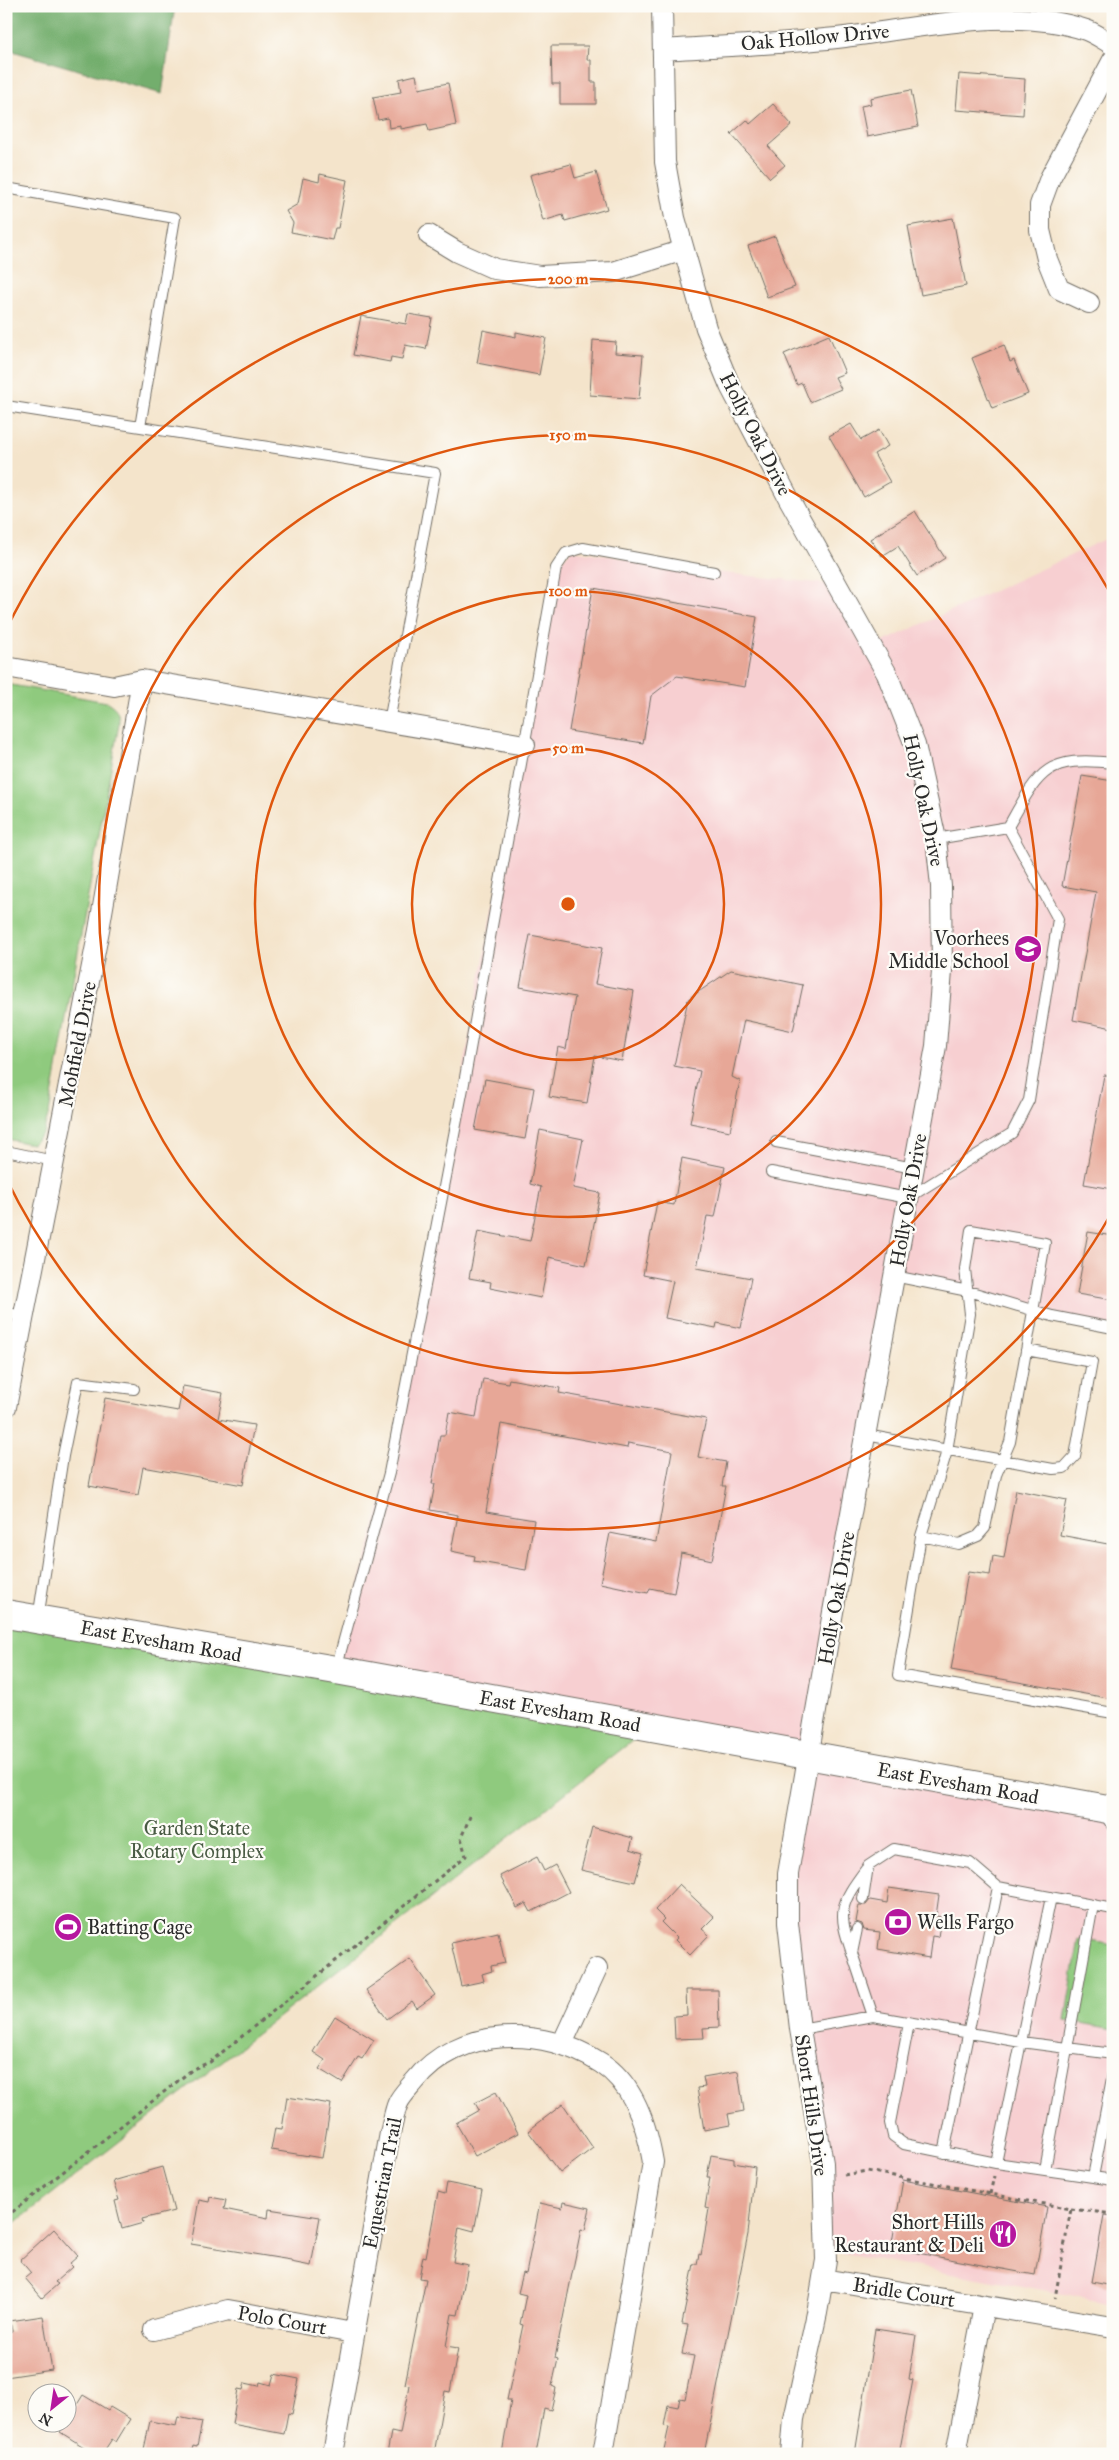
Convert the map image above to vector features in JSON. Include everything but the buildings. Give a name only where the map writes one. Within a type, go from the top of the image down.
[{"type":"main road","name":"East Evesham Road","points":[[6,1614],[336,1670],[808,1755],[1109,1815]]},
{"type":"street","name":"Holly Oak Drive","points":[[662,6],[665,162],[675,218],[706,328],[730,386],[789,499],[887,674],[915,745],[936,839],[943,927],[941,1003],[936,1046],[808,1755]]},
{"type":"street","name":"Oak Hollow Drive","points":[[663,50],[844,38],[925,26],[1013,19],[1056,23],[1087,31],[1113,45]]},
{"type":"street","points":[[1089,303],[1059,289],[1047,259],[1040,230],[1040,205],[1050,178],[1113,60]]},
{"type":"street","points":[[429,234],[457,252],[494,270],[540,276],[613,272],[684,250]]},
{"type":"street","points":[[6,667],[114,686],[142,680],[525,745]]},
{"type":"street","name":"Mohfield Drive","points":[[6,1407],[15,1315],[54,1161],[97,939],[142,680]]},
{"type":"street","name":"Short Hills Drive","points":[[791,2454],[794,2420],[826,2260],[823,2177],[800,2029],[788,1923],[788,1874],[808,1755]]},
{"type":"street","points":[[562,2044],[597,1968]]},
{"type":"street","name":"Equestrian Trail","points":[[333,2454],[353,2333],[390,2133],[398,2102],[421,2073],[443,2054],[469,2043],[519,2036],[562,2044],[602,2063],[619,2080],[640,2114],[648,2132],[653,2162],[603,2454]]},
{"type":"street","name":"Bridle Court","points":[[823,2279],[1113,2327]]},
{"type":"street","name":"Bridle Court","points":[[956,2454],[984,2306]]},
{"type":"street","name":"Polo Court","points":[[154,2330],[228,2310],[353,2333]]},
{"type":"lane","points":[[6,188],[175,218],[140,426]]},
{"type":"lane","points":[[6,406],[435,473],[389,722]]},
{"type":"lane","points":[[336,1670],[389,1473],[464,1083],[556,568],[564,555],[574,549],[586,548],[714,572]]},
{"type":"lane","points":[[936,839],[1008,827],[1035,782],[1053,767],[1072,760],[1113,763]]},
{"type":"lane","points":[[771,1172],[908,1198],[1012,1133],[1029,1100],[1058,920],[1008,827]]},
{"type":"lane","points":[[776,1142],[914,1168]]},
{"type":"lane","points":[[6,1151],[54,1161]]},
{"type":"lane","points":[[921,1536],[959,1544],[969,1542],[985,1528],[996,1476],[1010,1442],[1045,1243],[971,1230],[965,1269],[970,1314],[947,1451],[921,1536],[898,1675],[1113,1713]]},
{"type":"lane","points":[[894,1276],[968,1291],[1052,1316],[1113,1328]]},
{"type":"lane","points":[[866,1435],[947,1451],[1059,1469],[1068,1466],[1074,1456],[1092,1362],[1026,1350]]},
{"type":"lane","points":[[37,1620],[63,1456],[78,1382],[134,1389]]},
{"type":"lane","points":[[873,2016],[842,1924],[846,1896],[868,1866],[894,1849],[970,1863],[998,1887],[1113,1909]]},
{"type":"lane","points":[[862,1899],[868,1866]]},
{"type":"lane","points":[[944,2153],[998,1887]]},
{"type":"lane","points":[[996,2163],[1051,1897]]},
{"type":"lane","points":[[1045,2170],[1093,1905]]},
{"type":"lane","points":[[852,1953],[857,1929]]},
{"type":"lane","points":[[800,2029],[873,2016],[1021,2042],[1113,2054]]},
{"type":"lane","points":[[909,2023],[890,2130],[898,2141],[944,2153],[996,2163],[1113,2180]]},
{"type":"lane","points":[[1092,2177],[1113,2073]]},
{"type":"path","points":[[6,2217],[193,2069],[210,2062],[466,1856],[461,1838],[471,1814]]},
{"type":"path","points":[[823,2177],[867,2171],[1071,2209],[1113,2214]]},
{"type":"path","points":[[1051,2317],[1071,2209]]},
{"type":"shaded area","points":[[1113,536],[1113,1328],[894,1276],[808,1755],[1113,1810],[1113,2303],[826,2250],[788,1923],[807,1755],[336,1670],[389,1473],[556,568],[571,550],[714,572],[837,585],[872,647]]},
{"type":"green space","points":[[6,6],[175,6],[162,94],[16,52],[6,46]]},
{"type":"green space","points":[[6,684],[107,702],[117,711],[119,720],[49,1113],[43,1133],[32,1144],[6,1139]]},
{"type":"green space","name":"Garden State Rotary Complex","points":[[6,1614],[650,1727],[6,2230]]},
{"type":"green space","points":[[1079,1939],[1113,1945],[1113,2029],[1065,2020]]},
{"type":"place","name":"Voorhees Middle School","points":[[1028,949]]},
{"type":"place","name":"Wells Fargo","points":[[898,1922]]},
{"type":"place","name":"Batting Cage","points":[[68,1927]]},
{"type":"place","name":"Short Hills Restaurant & Deli","points":[[1003,2234]]}]
